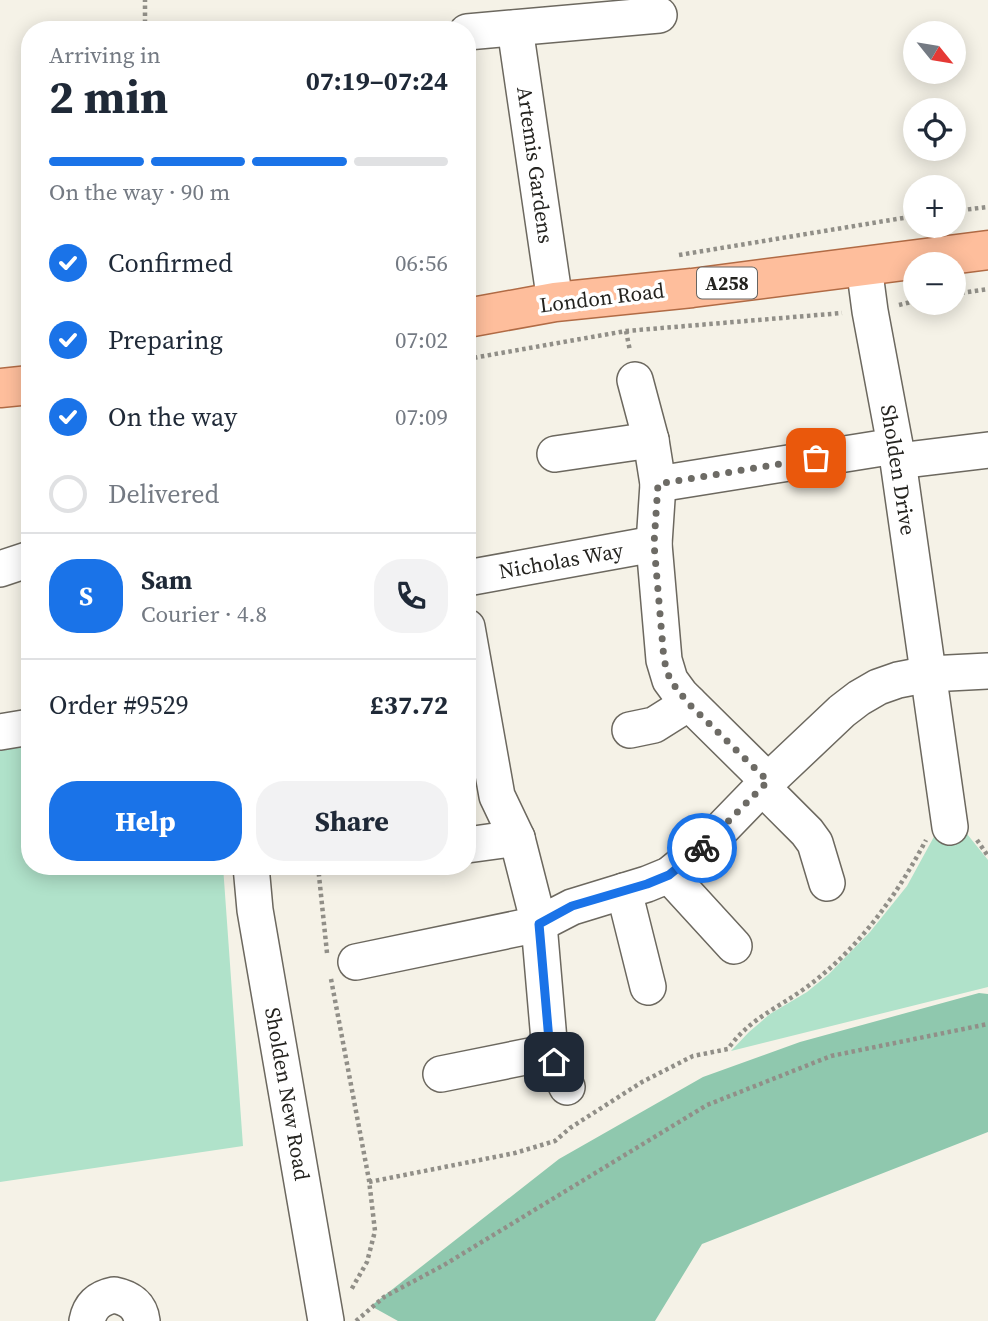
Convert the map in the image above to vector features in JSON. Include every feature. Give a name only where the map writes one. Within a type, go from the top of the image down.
[{"type":"main road","name":"London Road","points":[[476,316],[555,302],[988,250]]},
{"type":"main road","points":[[0,388],[21,386]]},
{"type":"street","points":[[476,31],[659,15]]},
{"type":"street","name":"Artemis Gardens","points":[[515,28],[555,302]]},
{"type":"street","name":"Sholden Drive","points":[[864,266],[897,453],[950,827]]},
{"type":"street","points":[[635,380],[651,440],[658,484],[654,544],[664,660],[670,680],[807,832],[815,843],[827,883]]},
{"type":"street","points":[[555,454],[651,440]]},
{"type":"street","points":[[658,484],[897,453],[988,450]]},
{"type":"street","name":"Nicholas Way","points":[[476,576],[654,544]]},
{"type":"street","points":[[0,569],[21,562]]},
{"type":"street","points":[[338,968],[539,924],[572,906],[669,875],[706,845],[765,784],[859,698],[877,687],[898,680],[929,674],[988,671]]},
{"type":"street","points":[[629,730],[654,725],[688,703]]},
{"type":"street","points":[[476,725],[497,796],[517,838],[539,924],[550,1052],[567,1087]]},
{"type":"street","points":[[0,732],[21,728]]},
{"type":"street","points":[[476,844],[517,838]]},
{"type":"street","name":"Sholden New Road","points":[[252,875],[255,909],[336,1309]]},
{"type":"street","points":[[669,875],[734,946]]},
{"type":"street","points":[[624,891],[648,987]]},
{"type":"street","points":[[441,1074],[550,1052]]},
{"type":"street","points":[[87,1321],[90,1309],[97,1302],[114,1295],[132,1301],[138,1308],[142,1321]]},
{"type":"path","points":[[145,0],[145,21]]},
{"type":"path","points":[[966,210],[988,207]]},
{"type":"path","points":[[667,258],[903,218]]},
{"type":"path","points":[[966,292],[988,289]]},
{"type":"path","points":[[476,357],[626,331],[870,311],[903,304]]},
{"type":"path","points":[[369,1182],[515,1153],[555,1141],[570,1128],[642,1082],[693,1056],[728,1049],[738,1033],[760,1015],[804,989],[835,963],[878,916],[910,872],[930,833],[950,827]]},
{"type":"path","points":[[320,875],[338,968],[375,1231],[367,1262],[336,1309]]},
{"type":"path","points":[[356,1321],[384,1297],[444,1265],[707,1105],[831,1056],[988,1024]]},
{"type":"green space","points":[[21,747],[21,875],[224,875],[243,1146],[0,1182],[0,750]]},
{"type":"green space","points":[[963,829],[988,860],[988,987],[731,1051],[770,1014],[807,992],[829,974],[870,932],[907,886],[936,833]]},
{"type":"green space","points":[[979,993],[988,994],[988,1132],[702,1244],[655,1321],[398,1321],[371,1306],[559,1159],[703,1077],[800,1042]]},
{"type":"way so far","points":[[702,848],[768,781],[688,703],[670,680],[664,660],[654,544],[658,484],[816,458]]},
{"type":"route","points":[[554,1062],[550,1052],[539,924],[572,906],[669,875],[702,848]]}]
